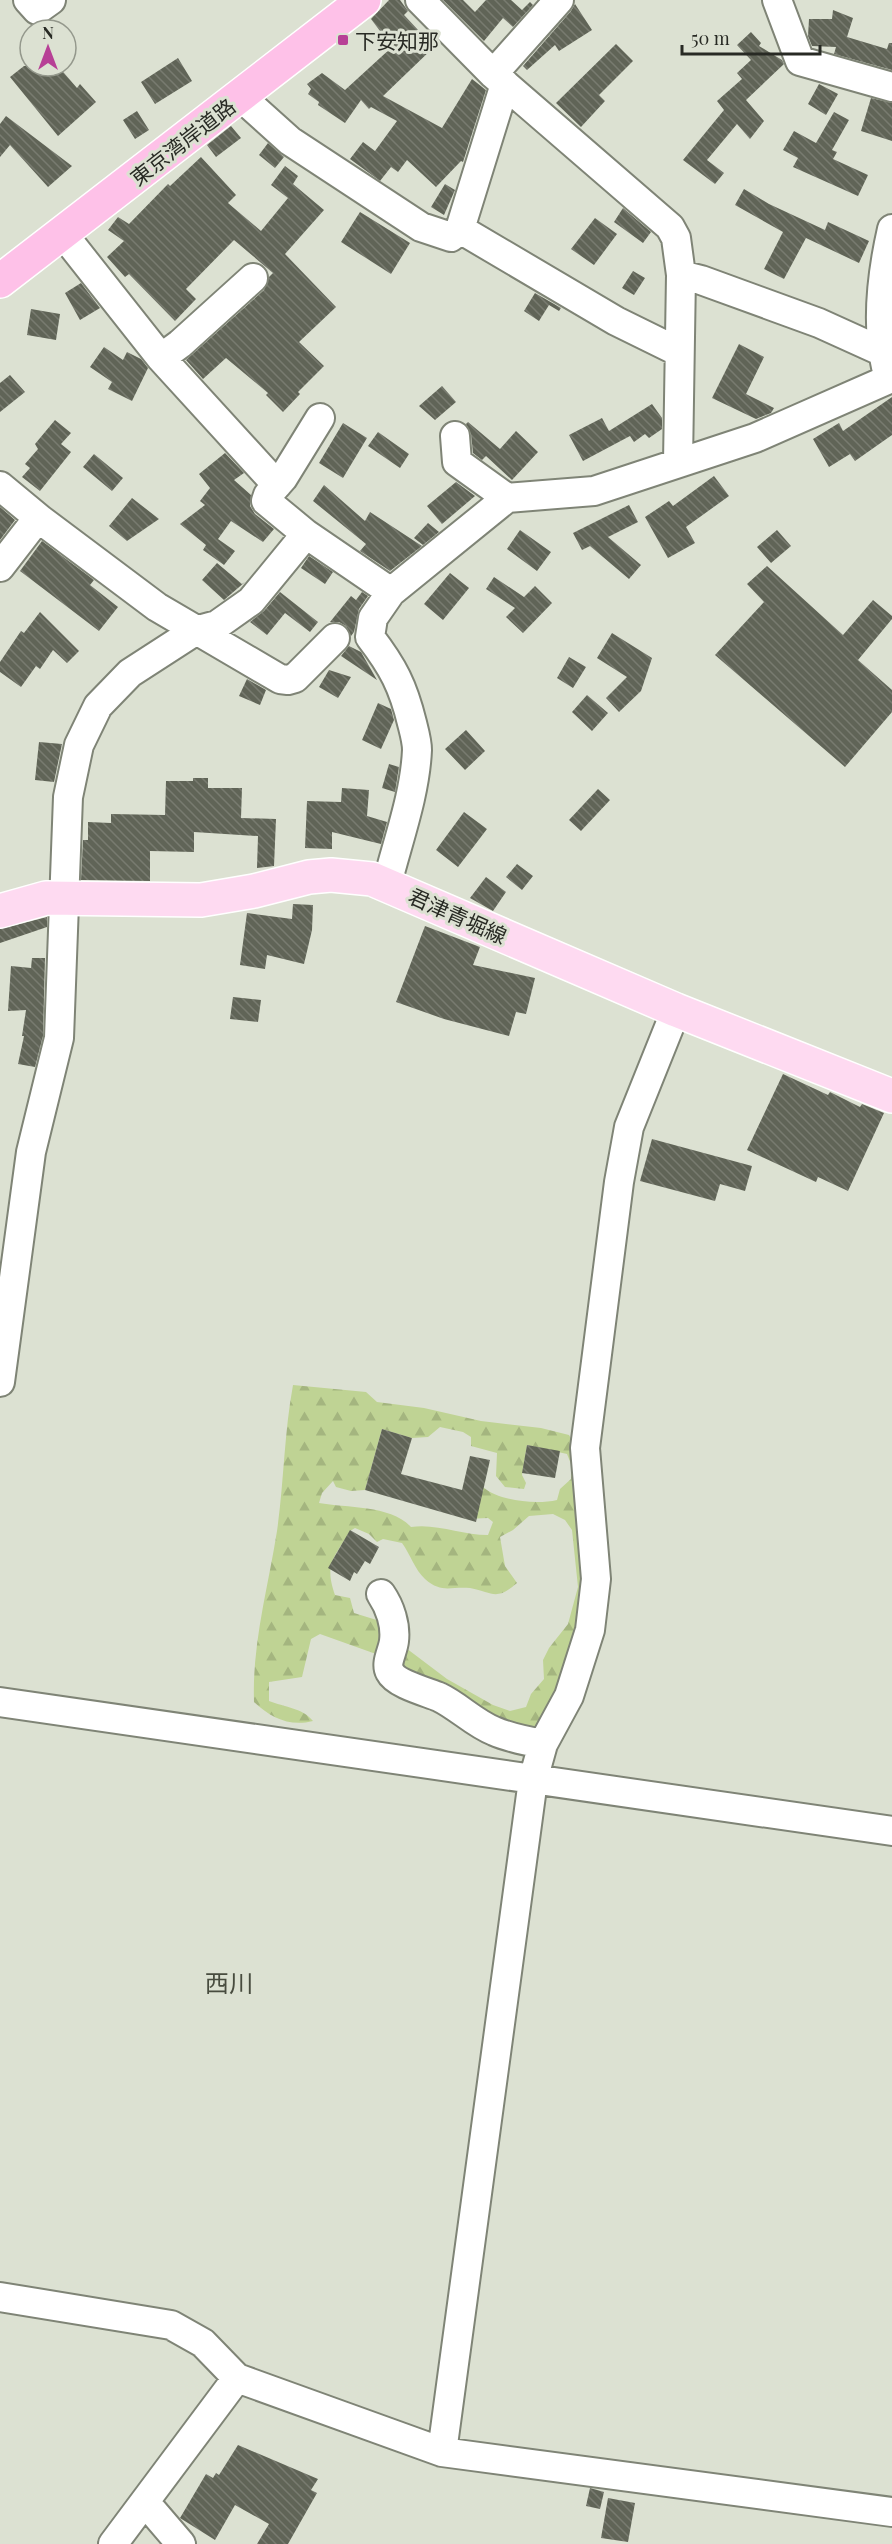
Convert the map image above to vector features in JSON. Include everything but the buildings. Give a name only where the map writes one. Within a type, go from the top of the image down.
[{"type":"highway","name":"東京湾岸道路","points":[[0,281],[364,0]]},
{"type":"main road","name":"君津青堀線","points":[[0,911],[46,898],[201,900],[254,891],[309,877],[331,875],[372,879],[676,1010],[892,1096]]},
{"type":"street","points":[[28,0],[37,10],[51,0]]},
{"type":"street","points":[[420,0],[499,79],[670,227],[676,238],[681,275],[678,462]]},
{"type":"street","points":[[240,96],[290,141],[421,227],[451,237],[460,229],[499,79],[559,0]]},
{"type":"street","points":[[777,0],[800,61],[892,87]]},
{"type":"street","points":[[460,229],[616,321],[679,352]]},
{"type":"street","points":[[888,371],[884,266],[892,230]]},
{"type":"street","points":[[63,234],[161,358],[277,485]]},
{"type":"street","points":[[681,275],[701,280],[819,323],[888,371]]},
{"type":"street","points":[[161,358],[180,344],[253,278]]},
{"type":"street","points":[[387,884],[413,782],[417,747],[399,680],[392,666],[370,638],[373,618],[391,592],[507,498],[594,491],[755,438],[888,371]]},
{"type":"street","points":[[320,418],[266,501],[306,534],[391,592]]},
{"type":"street","points":[[455,436],[457,462],[507,498]]},
{"type":"street","points":[[0,486],[41,520],[157,607],[280,679],[288,681],[295,678],[335,638]]},
{"type":"street","points":[[0,567],[34,523],[41,520]]},
{"type":"street","points":[[0,1382],[31,1152],[59,1038],[68,797],[79,745],[98,705],[130,673],[195,631],[217,625],[251,602],[306,534]]},
{"type":"street","points":[[442,2452],[533,1780],[543,1744],[569,1696],[590,1630],[596,1579],[585,1448],[619,1182],[629,1127],[676,1010]]},
{"type":"street","points":[[381,1594],[387,1602],[395,1631],[389,1656],[389,1670],[392,1675],[440,1698],[493,1731],[522,1741],[543,1744]]},
{"type":"street","points":[[0,1702],[892,1830]]},
{"type":"street","points":[[0,2296],[171,2325],[203,2343],[237,2378],[442,2452],[892,2512]]},
{"type":"street","points":[[113,2544],[237,2378]]},
{"type":"street","points":[[145,2502],[181,2544]]},
{"type":"green space","points":[[293,1385],[366,1392],[377,1402],[424,1408],[481,1421],[541,1428],[569,1435],[575,1446],[589,1542],[571,1665],[537,1729],[524,1731],[376,1654],[320,1634],[311,1639],[302,1677],[269,1682],[269,1701],[304,1713],[313,1721],[296,1723],[281,1720],[267,1713],[254,1702],[255,1658],[277,1531]],"holes":[[[440,1427],[463,1432],[471,1437],[471,1446],[497,1453],[496,1476],[505,1487],[524,1489],[526,1483],[522,1475],[527,1445],[567,1454],[571,1464],[571,1479],[560,1489],[557,1500],[548,1501],[529,1502],[508,1499],[483,1487],[458,1512],[465,1519],[488,1518],[493,1522],[488,1535],[430,1527],[411,1527],[402,1520],[380,1511],[319,1503],[322,1493],[333,1481],[336,1487],[351,1491],[365,1490],[382,1429],[412,1438],[428,1437]],[[553,1514],[565,1520],[572,1530],[578,1587],[568,1624],[549,1648],[543,1660],[544,1679],[531,1694],[526,1707],[510,1711],[493,1705],[447,1679],[398,1642],[383,1622],[354,1613],[350,1598],[335,1595],[330,1576],[332,1562],[350,1531],[355,1528],[369,1534],[377,1542],[383,1539],[402,1543],[415,1567],[431,1584],[442,1588],[470,1588],[499,1594],[517,1583],[505,1566],[500,1537],[513,1530],[529,1516]]]},
{"type":"place","name":"下安知那","points":[[343,40]]},
{"type":"district","name":"西川","points":[[229,1982]]}]
